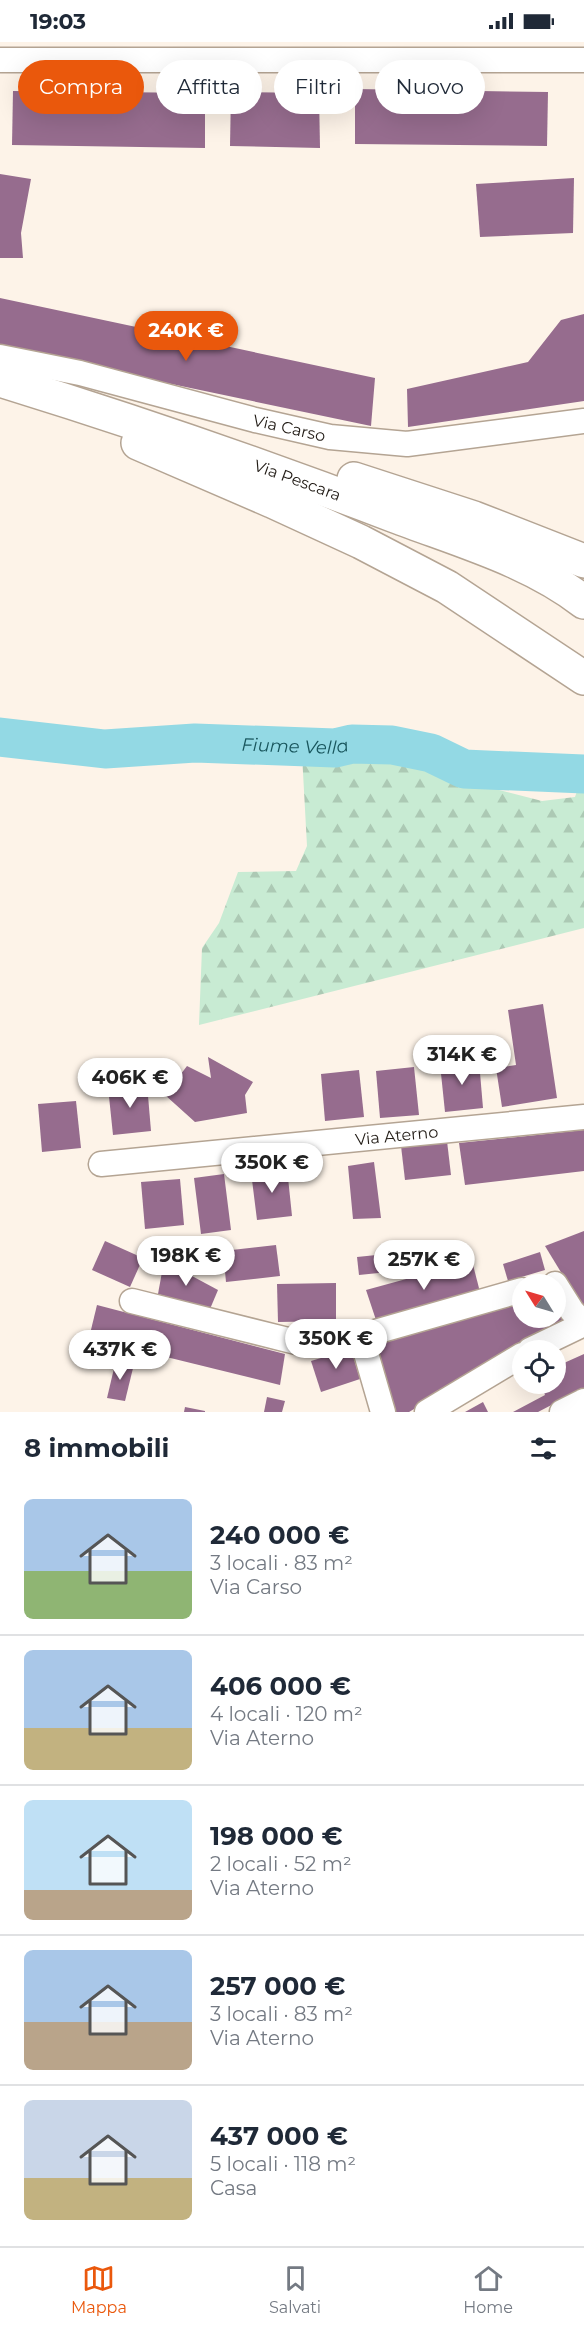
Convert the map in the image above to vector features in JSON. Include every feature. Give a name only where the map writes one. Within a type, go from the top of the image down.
[{"type":"street","points":[[0,60],[523,51],[584,60]]},
{"type":"street","name":"Via Carso","points":[[0,357],[80,373],[255,420],[330,437],[407,444],[584,421]]},
{"type":"street","name":"Via Pescara","points":[[0,380],[255,463],[436,531],[534,571],[584,602]]},
{"type":"street","points":[[88,407],[110,428],[148,449],[272,501],[361,542],[447,587],[584,678]]},
{"type":"street","points":[[255,463],[295,464],[336,473],[455,511],[584,561]]},
{"type":"street","name":"Via Aterno","points":[[100,1164],[584,1117]]},
{"type":"street","points":[[132,1301],[296,1342],[317,1344],[361,1336],[512,1293]]},
{"type":"street","points":[[551,1340],[584,1324],[566,1301]]},
{"type":"street","points":[[361,1336],[383,1412]]},
{"type":"street","points":[[427,1412],[512,1361]]},
{"type":"street","points":[[562,1412],[584,1401]]},
{"type":"green space","points":[[302,754],[354,757],[383,754],[428,761],[477,778],[499,790],[542,801],[575,797],[584,770],[584,928],[199,1025],[202,948],[219,923],[238,872],[296,871],[307,846]]},
{"type":"building","points":[[363,89],[375,89],[375,114],[485,114],[485,91],[548,92],[547,146],[355,144],[355,114],[363,114]]},
{"type":"building","points":[[13,91],[18,91],[18,114],[144,114],[144,92],[156,92],[156,114],[205,114],[205,148],[12,145]]},
{"type":"building","points":[[262,92],[274,92],[274,114],[319,114],[320,148],[230,146],[231,114],[262,114]]},
{"type":"building","points":[[0,174],[31,179],[21,233],[23,258],[0,258]]},
{"type":"building","points":[[574,178],[573,233],[480,237],[476,184]]},
{"type":"building","points":[[0,298],[375,378],[371,426],[0,348]]},
{"type":"building","points":[[584,314],[584,401],[408,427],[407,389],[528,362],[561,320]]},
{"type":"building","points":[[543,1004],[557,1098],[502,1107],[496,1068],[516,1065],[508,1010]]},
{"type":"building","points":[[208,1057],[253,1082],[245,1095],[247,1113],[195,1122],[165,1095],[187,1066],[211,1078]]},
{"type":"building","points":[[479,1061],[483,1108],[445,1112],[440,1064]]},
{"type":"building","points":[[414,1067],[419,1115],[380,1118],[376,1071]]},
{"type":"building","points":[[359,1070],[364,1117],[325,1121],[321,1074]]},
{"type":"building","points":[[147,1084],[151,1131],[113,1135],[108,1087]]},
{"type":"building","points":[[76,1101],[81,1148],[42,1152],[38,1104]]},
{"type":"building","points":[[584,1130],[584,1171],[465,1185],[459,1143]]},
{"type":"building","points":[[447,1141],[451,1175],[405,1180],[401,1146]]},
{"type":"building","points":[[374,1162],[381,1218],[353,1219],[348,1166]]},
{"type":"building","points":[[287,1168],[292,1216],[257,1220],[251,1172]]},
{"type":"building","points":[[224,1174],[231,1230],[201,1234],[194,1178]]},
{"type":"building","points":[[180,1179],[184,1225],[145,1229],[141,1182]]},
{"type":"building","points":[[584,1231],[584,1310],[566,1280],[566,1274],[562,1274],[545,1246]]},
{"type":"building","points":[[105,1241],[143,1258],[130,1287],[92,1270]]},
{"type":"building","points":[[276,1245],[280,1276],[226,1282],[223,1251]]},
{"type":"building","points":[[540,1252],[545,1270],[532,1274],[512,1274],[512,1280],[508,1281],[503,1264]]},
{"type":"building","points":[[396,1253],[398,1271],[359,1275],[357,1257]]},
{"type":"building","points":[[164,1261],[218,1290],[210,1309],[158,1294]]},
{"type":"building","points":[[472,1261],[480,1292],[376,1320],[366,1290]]},
{"type":"building","points":[[336,1283],[336,1321],[278,1322],[277,1284]]},
{"type":"building","points":[[97,1305],[285,1354],[280,1385],[89,1338]]},
{"type":"building","points":[[512,1306],[512,1328],[551,1328],[531,1340],[512,1340],[512,1351],[409,1412],[394,1412],[373,1346]]},
{"type":"building","points":[[351,1349],[360,1379],[321,1392],[311,1361]]},
{"type":"building","points":[[584,1354],[584,1388],[538,1412],[513,1412],[545,1394],[566,1394],[566,1362]]},
{"type":"building","points":[[116,1360],[134,1364],[125,1401],[107,1398]]},
{"type":"building","points":[[267,1397],[285,1401],[282,1412],[264,1412]]},
{"type":"building","points":[[483,1402],[488,1412],[465,1412]]},
{"type":"building","points":[[185,1407],[205,1411],[205,1412],[184,1412]]},
{"type":"waterway","name":"Fiume Vella","points":[[0,737],[105,749],[195,743],[335,748],[352,744],[392,745],[431,753],[464,769],[584,774]]}]
